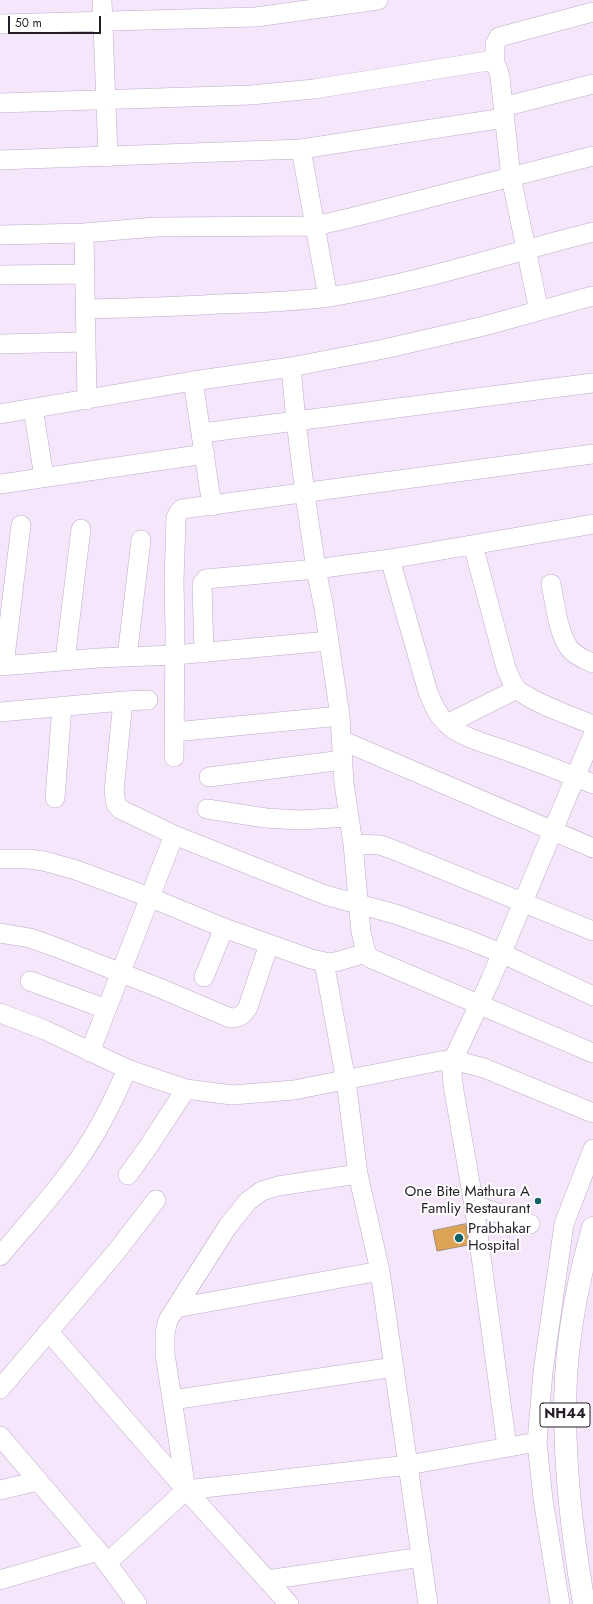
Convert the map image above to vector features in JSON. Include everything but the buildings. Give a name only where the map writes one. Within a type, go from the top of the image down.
[{"type":"highway","name":"NH44","points":[[584,1604],[572,1519],[565,1414],[566,1376],[570,1334],[584,1257],[593,1228]]},
{"type":"street","points":[[102,0],[108,157]]},
{"type":"street","points":[[0,24],[256,17],[378,0]]},
{"type":"street","points":[[539,311],[511,177],[500,77],[495,64],[495,44],[499,37],[593,12]]},
{"type":"street","points":[[0,103],[251,95],[314,89],[488,61],[495,64]]},
{"type":"street","points":[[0,160],[301,149],[504,112],[593,84]]},
{"type":"street","points":[[301,149],[328,297]]},
{"type":"street","points":[[0,235],[84,233],[156,227],[315,226],[354,218],[593,156]]},
{"type":"street","points":[[85,309],[256,303],[328,297],[393,284],[471,265],[525,249],[593,232]]},
{"type":"street","points":[[84,233],[87,400]]},
{"type":"street","points":[[0,275],[85,274]]},
{"type":"street","points":[[0,414],[193,381],[291,367],[399,346],[593,296]]},
{"type":"street","points":[[0,344],[85,342]]},
{"type":"street","points":[[291,367],[305,494],[340,716],[344,783],[353,844],[361,932],[366,953],[370,958],[593,1053]]},
{"type":"street","points":[[193,381],[212,506]]},
{"type":"street","points":[[202,433],[593,383]]},
{"type":"street","points":[[32,408],[44,477]]},
{"type":"street","points":[[0,484],[205,454]]},
{"type":"street","points":[[174,756],[174,576],[176,518],[178,513],[182,510],[593,454]]},
{"type":"street","points":[[204,653],[202,584],[206,579],[316,569],[390,559],[593,524]]},
{"type":"street","points":[[22,525],[2,666],[65,660],[204,653],[329,641]]},
{"type":"street","points":[[65,660],[81,529]]},
{"type":"street","points":[[126,657],[142,540]]},
{"type":"street","points":[[473,545],[506,668],[511,681],[517,689],[540,702],[593,725]]},
{"type":"street","points":[[390,559],[428,692],[436,711],[447,724],[459,732],[584,781]]},
{"type":"street","points":[[551,584],[562,634],[569,648],[577,655],[593,663]]},
{"type":"street","points":[[447,724],[517,689]]},
{"type":"street","points":[[0,716],[62,706],[148,700]]},
{"type":"street","points":[[123,701],[114,791],[116,804],[120,809],[174,834],[294,883],[359,905],[376,908],[423,922],[501,953],[593,996]]},
{"type":"street","points":[[55,798],[62,706]]},
{"type":"street","points":[[174,732],[340,716]]},
{"type":"street","points":[[507,1447],[474,1205],[454,1091],[452,1074],[453,1060],[479,1005],[552,830],[584,781],[593,735]]},
{"type":"street","points":[[341,740],[593,848]]},
{"type":"street","points":[[209,777],[343,760]]},
{"type":"street","points":[[207,809],[266,818],[294,820],[348,817]]},
{"type":"street","points":[[90,1052],[174,834]]},
{"type":"street","points":[[353,844],[380,845],[394,850],[522,901],[593,932]]},
{"type":"street","points":[[0,859],[28,859],[61,865],[149,897],[224,928],[311,959],[324,962],[339,961],[366,953]]},
{"type":"street","points":[[204,977],[224,928]]},
{"type":"street","points":[[0,933],[30,938],[162,989],[222,1016],[237,1018],[243,1014],[248,1007],[269,944]]},
{"type":"street","points":[[324,962],[346,1081],[358,1174],[380,1271],[428,1604]]},
{"type":"street","points":[[30,981],[106,1009]]},
{"type":"street","points":[[0,1013],[45,1030],[127,1069],[186,1089],[232,1096],[256,1095],[346,1081],[440,1061],[453,1060],[484,1068],[593,1112]]},
{"type":"street","points":[[0,1256],[76,1163],[106,1114],[127,1069]]},
{"type":"street","points":[[128,1175],[186,1089]]},
{"type":"street","points":[[560,1604],[543,1499],[537,1442],[544,1372],[564,1224],[593,1148]]},
{"type":"street","points":[[186,1490],[165,1354],[165,1333],[168,1320],[228,1226],[248,1201],[262,1192],[278,1186],[358,1174]]},
{"type":"street","points":[[0,1388],[116,1252],[156,1200]]},
{"type":"street","points":[[474,1205],[530,1224]]},
{"type":"street","points":[[176,1308],[380,1271]]},
{"type":"street","points":[[49,1332],[186,1490],[288,1604]]},
{"type":"street","points":[[172,1400],[394,1367]]},
{"type":"street","points":[[0,1436],[102,1557],[137,1604]]},
{"type":"street","points":[[0,1580],[102,1557],[186,1490],[408,1465],[537,1442]]},
{"type":"street","points":[[0,1490],[38,1481]]},
{"type":"street","points":[[267,1580],[422,1557]]},
{"type":"place","name":"One Bite Mathura A Famliy Restaurant","points":[[538,1201]]},
{"type":"place","name":"Prabhakar Hospital","points":[[459,1238]]}]
